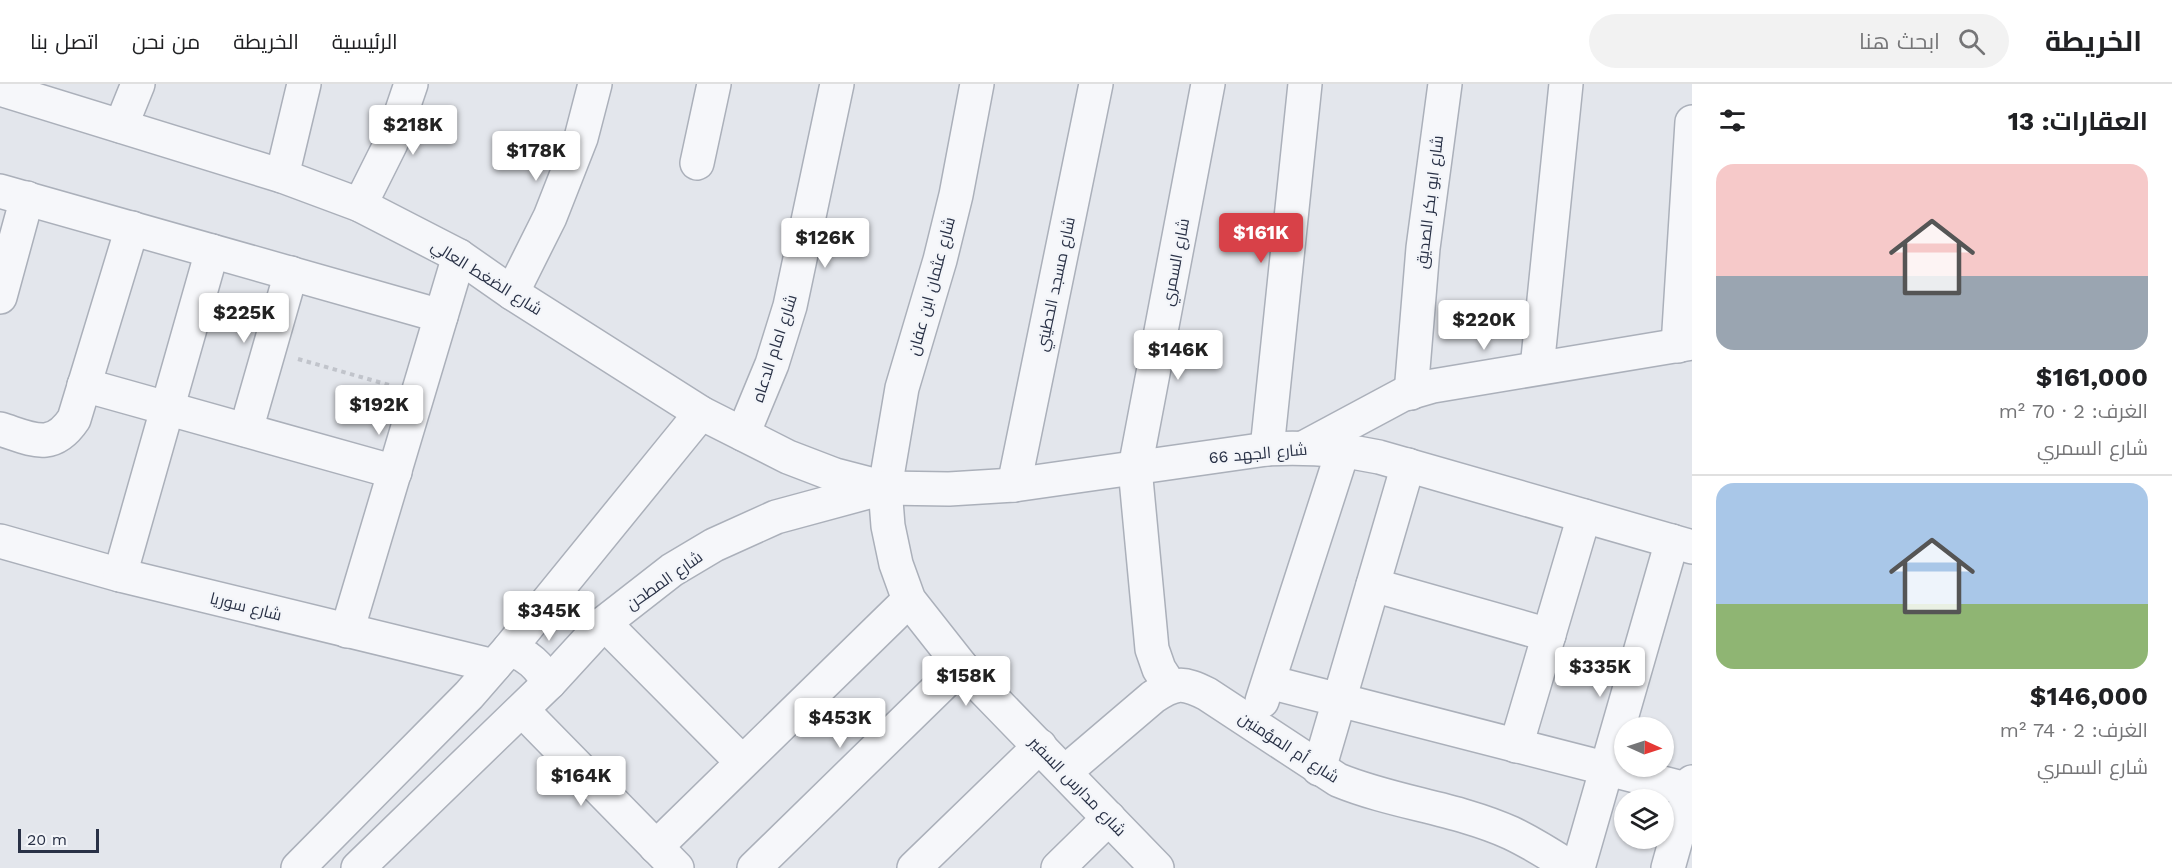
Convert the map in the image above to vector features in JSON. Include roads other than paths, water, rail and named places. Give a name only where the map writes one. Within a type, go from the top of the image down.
[{"type":"street","points":[[121,126],[138,84]]},
{"type":"street","points":[[282,176],[304,84]]},
{"type":"street","points":[[360,205],[391,143],[411,84]]},
{"type":"street","points":[[512,293],[550,218],[580,138],[596,84]]},
{"type":"street","points":[[697,163],[714,84]]},
{"type":"street","name":"شارع امام الدعاه","points":[[743,434],[772,364],[790,306],[837,84]]},
{"type":"street","name":"شارع عثمان ابن عفان","points":[[885,488],[902,388],[940,260],[956,195],[977,84]]},
{"type":"street","name":"شارع مسجد الحطيني","points":[[1014,485],[1096,84]]},
{"type":"street","name":"شارع السمري","points":[[1170,686],[1159,669],[1152,649],[1135,468],[1208,84]]},
{"type":"street","points":[[1267,449],[1305,84]]},
{"type":"street","name":"شارع ابو بكر الصديق","points":[[1411,393],[1422,248],[1445,84]]},
{"type":"street","points":[[1537,368],[1566,84]]},
{"type":"street","name":"شارع الضغط العالي","points":[[0,89],[282,176],[360,205],[459,256],[512,293],[701,413],[788,457],[826,472],[885,488]]},
{"type":"street","points":[[1305,447],[1402,395],[1432,386],[1685,344],[1692,122]]},
{"type":"street","points":[[0,297],[14,194],[441,316]]},
{"type":"street","points":[[0,429],[48,441],[64,434],[74,419],[132,228]]},
{"type":"street","points":[[120,575],[212,251]]},
{"type":"street","points":[[347,631],[459,256]]},
{"type":"street","points":[[246,430],[291,273]]},
{"type":"street","points":[[84,384],[395,472]]},
{"type":"street","points":[[298,868],[469,695],[502,658],[701,413]]},
{"type":"street","name":"شارع الجهد 66","points":[[885,488],[949,489],[1014,485],[1267,449],[1305,447],[1343,450],[1407,465],[1682,544]]},
{"type":"street","points":[[1254,726],[1343,450]]},
{"type":"street","points":[[1319,769],[1407,465]]},
{"type":"street","name":"شارع مدارس السفير","points":[[885,488],[892,545],[909,600],[961,666],[1157,868]]},
{"type":"street","name":"شارع المطحن","points":[[358,868],[549,683],[604,623],[672,570],[714,545],[776,517],[885,488]]},
{"type":"street","points":[[1516,746],[1584,516]]},
{"type":"street","name":"شارع سوريا","points":[[0,541],[120,575],[347,631],[502,658],[523,654],[534,663],[549,683]]},
{"type":"street","points":[[1578,868],[1606,769],[1682,544]]},
{"type":"street","points":[[1373,585],[1549,635]]},
{"type":"street","points":[[469,695],[485,715],[512,718],[666,857],[742,762],[909,600]]},
{"type":"street","points":[[604,623],[742,762]]},
{"type":"street","points":[[754,868],[961,666]]},
{"type":"street","points":[[1269,682],[1606,769],[1691,786],[1668,868]]},
{"type":"street","points":[[1065,772],[1153,697],[1170,686]]},
{"type":"street","name":"شارع أم المؤمنين","points":[[1170,686],[1189,686],[1207,694],[1338,780],[1359,789],[1473,819],[1510,832],[1571,868]]},
{"type":"street","points":[[914,868],[1040,746]]},
{"type":"street","points":[[1058,868],[1109,818]]}]
